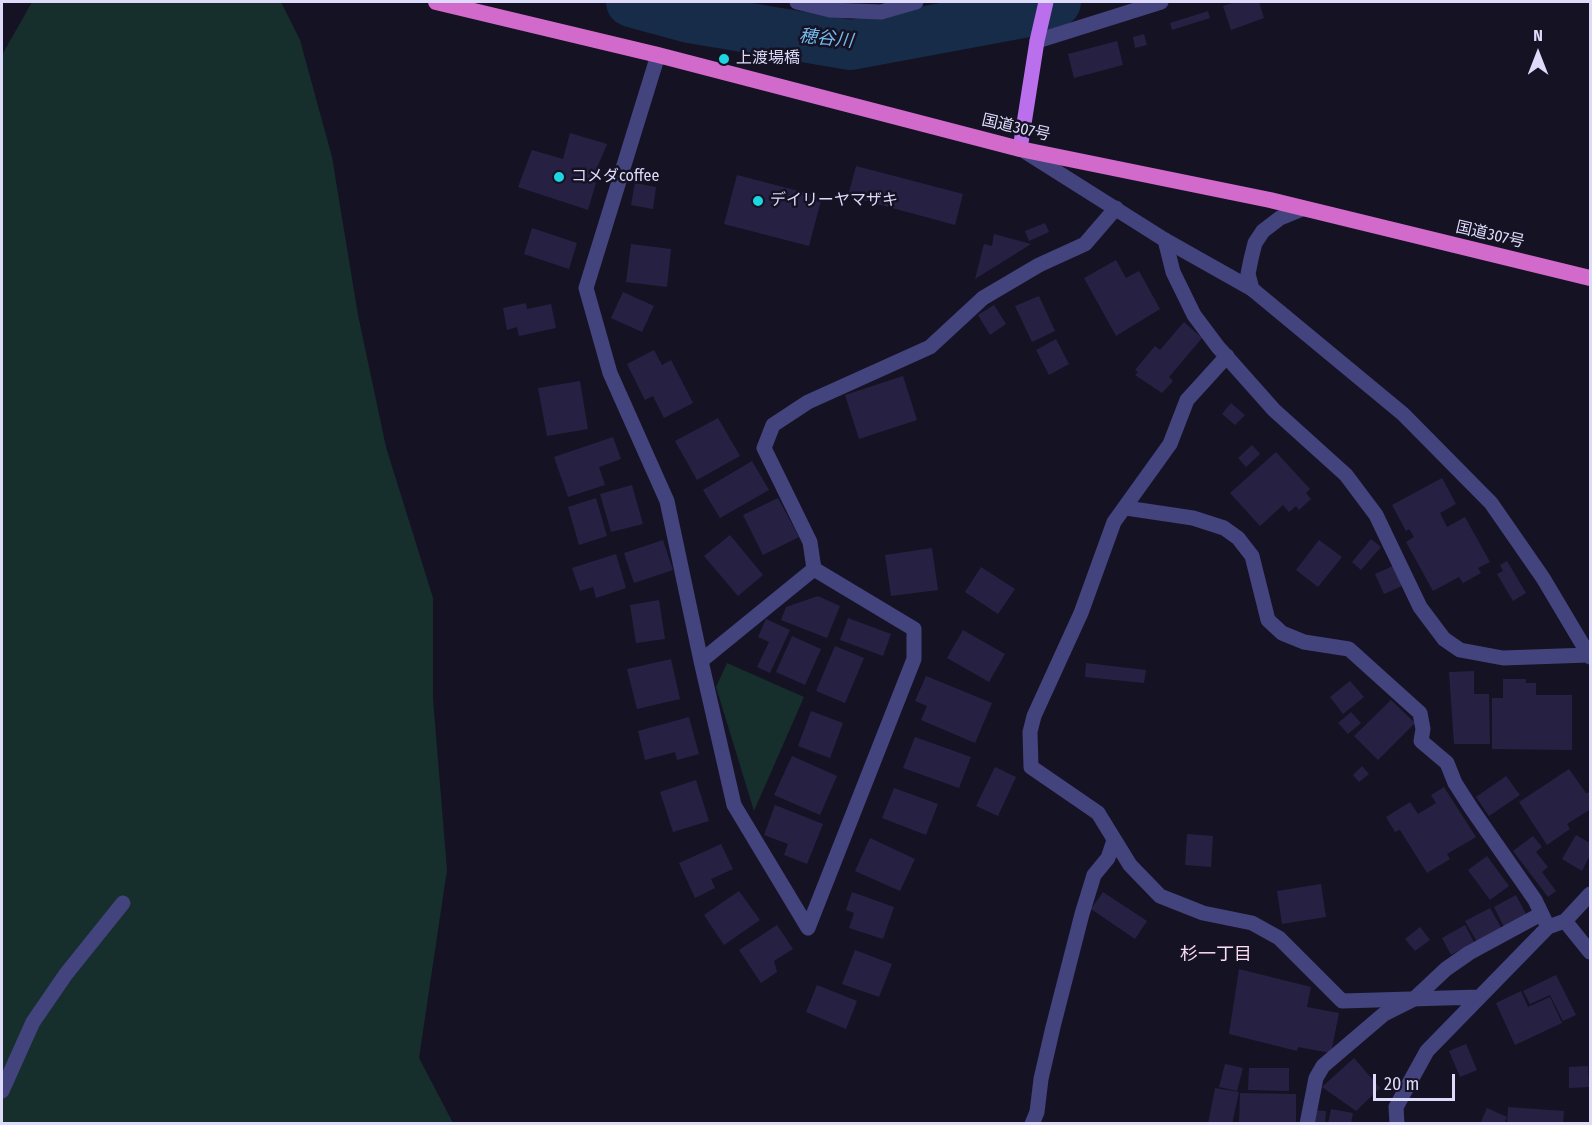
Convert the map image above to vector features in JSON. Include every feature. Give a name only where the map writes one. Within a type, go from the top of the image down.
[{"type":"highway","name":"国道307号","points":[[436,2],[658,55],[1020,149],[1302,209],[1590,278]]},
{"type":"main road","points":[[1020,149],[1037,41],[1046,2]]},
{"type":"street","points":[[797,2],[830,10],[881,12],[916,2]]},
{"type":"street","points":[[1037,41],[1161,2]]},
{"type":"street","points":[[658,55],[586,288],[610,373],[667,501],[734,805],[808,928],[914,659],[914,629],[814,569]]},
{"type":"street","points":[[1020,149],[1165,240],[1252,289],[1402,414],[1491,503],[1543,578],[1590,656],[1503,658],[1460,650],[1444,639],[1420,607],[1376,515],[1346,475],[1274,410],[1194,315],[1173,272],[1165,240]]},
{"type":"street","points":[[814,569],[810,542],[765,448],[773,425],[808,402],[930,347],[983,298],[1039,265],[1085,244],[1116,208]]},
{"type":"street","points":[[1252,289],[1248,274],[1251,259],[1263,231],[1280,218],[1302,209]]},
{"type":"street","points":[[1227,356],[1187,400],[1170,444],[1114,522],[1080,613],[1034,716],[1030,732],[1031,767],[1098,813],[1130,865],[1160,896],[1203,913],[1252,923],[1279,938],[1342,1001],[1479,997]]},
{"type":"street","points":[[1126,508],[1193,518],[1224,528],[1238,538],[1252,556],[1268,620],[1282,633],[1304,642],[1348,649],[1420,713],[1423,729],[1421,741],[1447,763],[1455,783],[1535,900],[1544,920]]},
{"type":"street","points":[[701,661],[814,569]]},
{"type":"street","points":[[1032,1124],[1037,1112],[1041,1079],[1082,914],[1094,875],[1108,858],[1114,840]]},
{"type":"street","points":[[1565,921],[1590,894]]},
{"type":"street","points":[[2,1091],[33,1022],[66,974],[123,903]]},
{"type":"street","points":[[1397,1124],[1396,1107],[1427,1051],[1479,997],[1544,920]]},
{"type":"street","points":[[1307,1124],[1316,1078],[1323,1066],[1384,1014],[1414,999],[1446,969],[1469,952],[1544,920],[1565,921],[1590,952]]},
{"type":"green space","points":[[32,2],[281,2],[300,40],[332,157],[358,315],[386,447],[433,598],[433,699],[447,870],[419,1058],[453,1123],[2,1124],[2,55]]},
{"type":"green space","points":[[727,663],[804,697],[754,811],[716,687]]},
{"type":"building","points":[[1236,2],[1259,2],[1264,18],[1231,30],[1223,6]]},
{"type":"building","points":[[1208,11],[1210,18],[1172,30],[1170,23]]},
{"type":"building","points":[[1144,34],[1147,45],[1135,48],[1133,37]]},
{"type":"building","points":[[1117,41],[1123,65],[1074,78],[1068,54]]},
{"type":"building","points":[[570,133],[607,144],[592,180],[596,183],[588,210],[518,187],[532,150],[563,159]]},
{"type":"building","points":[[856,166],[963,194],[955,225],[848,196]]},
{"type":"building","points":[[737,175],[822,197],[809,246],[724,224]]},
{"type":"building","points":[[635,183],[656,187],[653,209],[631,205]]},
{"type":"building","points":[[1045,223],[1049,232],[1029,241],[1025,231]]},
{"type":"building","points":[[532,228],[577,243],[569,269],[524,254]]},
{"type":"building","points":[[994,234],[1031,244],[975,279],[984,244],[992,246]]},
{"type":"building","points":[[631,244],[671,249],[667,287],[626,282]]},
{"type":"building","points":[[1116,260],[1126,278],[1139,271],[1160,309],[1116,336],[1084,278]]},
{"type":"building","points":[[623,292],[654,306],[642,332],[611,318]]},
{"type":"building","points":[[1039,296],[1055,331],[1032,342],[1015,306]]},
{"type":"building","points":[[526,303],[527,309],[551,304],[556,328],[519,336],[517,327],[507,330],[503,308]]},
{"type":"building","points":[[994,305],[1006,324],[990,335],[978,315]]},
{"type":"building","points":[[1184,322],[1202,338],[1169,377],[1173,381],[1162,393],[1135,375],[1138,372],[1135,370],[1155,346],[1160,350]]},
{"type":"building","points":[[1056,339],[1069,364],[1049,375],[1036,350]]},
{"type":"building","points":[[654,350],[662,365],[671,360],[693,403],[664,418],[653,396],[645,400],[627,364]]},
{"type":"building","points":[[903,376],[917,420],[859,439],[845,395]]},
{"type":"building","points":[[580,381],[588,429],[547,436],[538,388]]},
{"type":"building","points":[[1231,403],[1245,415],[1235,425],[1222,414]]},
{"type":"building","points":[[718,418],[740,456],[697,480],[675,441]]},
{"type":"building","points":[[613,437],[621,459],[599,467],[605,485],[568,497],[554,457]]},
{"type":"building","points":[[1252,445],[1260,454],[1246,467],[1238,458]]},
{"type":"building","points":[[1276,452],[1310,489],[1306,493],[1311,499],[1299,510],[1296,506],[1289,512],[1283,505],[1260,526],[1230,493]]},
{"type":"building","points":[[752,461],[769,490],[720,518],[703,490]]},
{"type":"building","points":[[1442,478],[1456,504],[1440,513],[1447,527],[1465,517],[1490,562],[1478,568],[1481,573],[1463,583],[1459,577],[1433,591],[1406,542],[1414,537],[1409,529],[1406,531],[1392,505]]},
{"type":"building","points":[[632,485],[643,524],[611,532],[600,494]]},
{"type":"building","points":[[596,498],[607,536],[579,545],[568,507]]},
{"type":"building","points":[[778,498],[799,537],[763,555],[743,515]]},
{"type":"building","points":[[730,535],[763,575],[738,596],[704,556]]},
{"type":"building","points":[[1371,539],[1381,547],[1361,570],[1352,562]]},
{"type":"building","points":[[663,540],[673,570],[634,583],[624,553]]},
{"type":"building","points":[[1319,540],[1342,557],[1318,587],[1296,570]]},
{"type":"building","points":[[932,548],[938,590],[891,596],[885,555]]},
{"type":"building","points":[[616,554],[626,588],[596,598],[593,587],[580,591],[572,568]]},
{"type":"building","points":[[1507,561],[1526,593],[1513,601],[1497,574],[1503,571],[1500,565]]},
{"type":"building","points":[[1393,566],[1402,586],[1384,594],[1375,574]]},
{"type":"building","points":[[981,567],[1015,589],[998,614],[965,592]]},
{"type":"building","points":[[818,596],[840,606],[827,638],[781,620],[786,607]]},
{"type":"building","points":[[659,600],[665,639],[636,643],[630,605]]},
{"type":"building","points":[[848,618],[891,634],[883,656],[840,640]]},
{"type":"building","points":[[766,619],[790,630],[770,673],[757,667],[769,642],[758,637]]},
{"type":"building","points":[[963,630],[1005,654],[989,682],[947,658]]},
{"type":"building","points":[[792,636],[821,649],[805,685],[776,672]]},
{"type":"building","points":[[835,646],[864,658],[845,703],[816,691]]},
{"type":"building","points":[[671,659],[680,699],[637,709],[627,669]]},
{"type":"building","points":[[1086,663],[1146,670],[1144,683],[1085,677]]},
{"type":"building","points":[[1474,671],[1474,694],[1489,694],[1490,744],[1454,744],[1449,672]]},
{"type":"building","points":[[926,676],[992,703],[975,743],[921,720],[927,706],[915,701]]},
{"type":"building","points":[[1503,679],[1526,679],[1526,683],[1536,683],[1536,695],[1572,695],[1572,750],[1492,749],[1492,698],[1503,698]]},
{"type":"building","points":[[1350,681],[1364,697],[1343,714],[1330,697]]},
{"type":"building","points":[[1391,700],[1415,723],[1378,760],[1354,736]]},
{"type":"building","points":[[811,711],[843,723],[830,758],[798,746]]},
{"type":"building","points":[[1351,712],[1361,723],[1348,734],[1338,723]]},
{"type":"building","points":[[689,717],[699,754],[677,760],[675,752],[645,760],[638,731]]},
{"type":"building","points":[[915,737],[971,757],[959,788],[903,768]]},
{"type":"building","points":[[792,756],[837,776],[820,815],[774,795]]},
{"type":"building","points":[[1362,766],[1369,774],[1359,782],[1353,775]]},
{"type":"building","points":[[995,767],[1016,777],[998,816],[976,806]]},
{"type":"building","points":[[1569,769],[1586,793],[1590,792],[1590,813],[1589,810],[1567,824],[1570,829],[1547,845],[1519,802]]},
{"type":"building","points":[[1506,776],[1520,795],[1489,816],[1476,797]]},
{"type":"building","points":[[696,780],[709,821],[673,832],[660,792]]},
{"type":"building","points":[[1444,787],[1476,837],[1447,854],[1450,859],[1427,873],[1400,830],[1395,832],[1386,817],[1410,802],[1418,814],[1436,803],[1431,795]]},
{"type":"building","points":[[894,788],[938,804],[926,835],[882,818]]},
{"type":"building","points":[[775,805],[823,824],[807,864],[784,855],[788,844],[764,835]]},
{"type":"building","points":[[1187,834],[1213,836],[1211,867],[1185,865]]},
{"type":"building","points":[[1576,835],[1590,843],[1590,855],[1582,871],[1562,859]]},
{"type":"building","points":[[1533,836],[1542,847],[1536,852],[1548,867],[1542,872],[1556,891],[1548,897],[1513,851]]},
{"type":"building","points":[[870,838],[915,859],[900,891],[855,871]]},
{"type":"building","points":[[721,844],[733,869],[711,879],[715,888],[695,898],[679,863]]},
{"type":"building","points":[[1487,856],[1509,886],[1490,900],[1468,870]]},
{"type":"building","points":[[1321,884],[1326,917],[1282,924],[1277,891]]},
{"type":"building","points":[[739,891],[760,920],[724,945],[704,915]]},
{"type":"building","points":[[852,892],[894,907],[883,939],[849,928],[854,913],[846,910]]},
{"type":"building","points":[[1103,892],[1147,921],[1135,939],[1091,909]]},
{"type":"building","points":[[1516,895],[1527,916],[1504,927],[1494,907]]},
{"type":"building","points":[[1490,908],[1502,929],[1477,942],[1465,921]]},
{"type":"building","points":[[777,925],[793,949],[774,961],[777,972],[761,983],[739,950]]},
{"type":"building","points":[[1465,925],[1474,942],[1451,955],[1442,938]]},
{"type":"building","points":[[1420,927],[1430,940],[1415,951],[1405,939]]},
{"type":"building","points":[[855,950],[892,964],[879,997],[842,984]]},
{"type":"building","points":[[1239,969],[1311,987],[1307,1007],[1339,1013],[1331,1053],[1298,1047],[1297,1051],[1229,1034]]},
{"type":"building","points":[[1556,975],[1576,1015],[1563,1021],[1550,995],[1530,1004],[1523,991]]},
{"type":"building","points":[[817,985],[857,1001],[846,1029],[806,1012]]},
{"type":"building","points":[[1521,991],[1528,1007],[1550,997],[1562,1023],[1515,1045],[1496,1003]]},
{"type":"building","points":[[1466,1044],[1477,1070],[1460,1077],[1449,1051]]},
{"type":"building","points":[[1354,1058],[1380,1088],[1356,1111],[1322,1087]]},
{"type":"building","points":[[1225,1064],[1243,1068],[1237,1091],[1219,1087]]},
{"type":"building","points":[[1588,1066],[1589,1087],[1569,1088],[1569,1067]]},
{"type":"building","points":[[1249,1068],[1289,1068],[1289,1091],[1248,1090]]},
{"type":"building","points":[[1215,1088],[1239,1092],[1232,1124],[1208,1124]]},
{"type":"building","points":[[1240,1093],[1296,1094],[1296,1122],[1239,1124]]},
{"type":"building","points":[[1508,1107],[1564,1111],[1563,1124],[1507,1124]]},
{"type":"building","points":[[1487,1108],[1507,1117],[1504,1124],[1480,1124]]},
{"type":"building","points":[[1331,1109],[1353,1113],[1351,1124],[1328,1124]]},
{"type":"building","points":[[1311,1110],[1326,1111],[1325,1124],[1311,1124]]},
{"type":"waterway","name":"穂谷川","points":[[631,2],[690,18],[851,45],[1023,13],[1056,2]]},
{"type":"place","name":"上渡場橋","points":[[724,59]]},
{"type":"place","name":"コメダcoffee","points":[[559,177]]},
{"type":"place","name":"デイリーヤマザキ","points":[[758,201]]},
{"type":"district","name":"杉一丁目","points":[[1216,955]]}]
